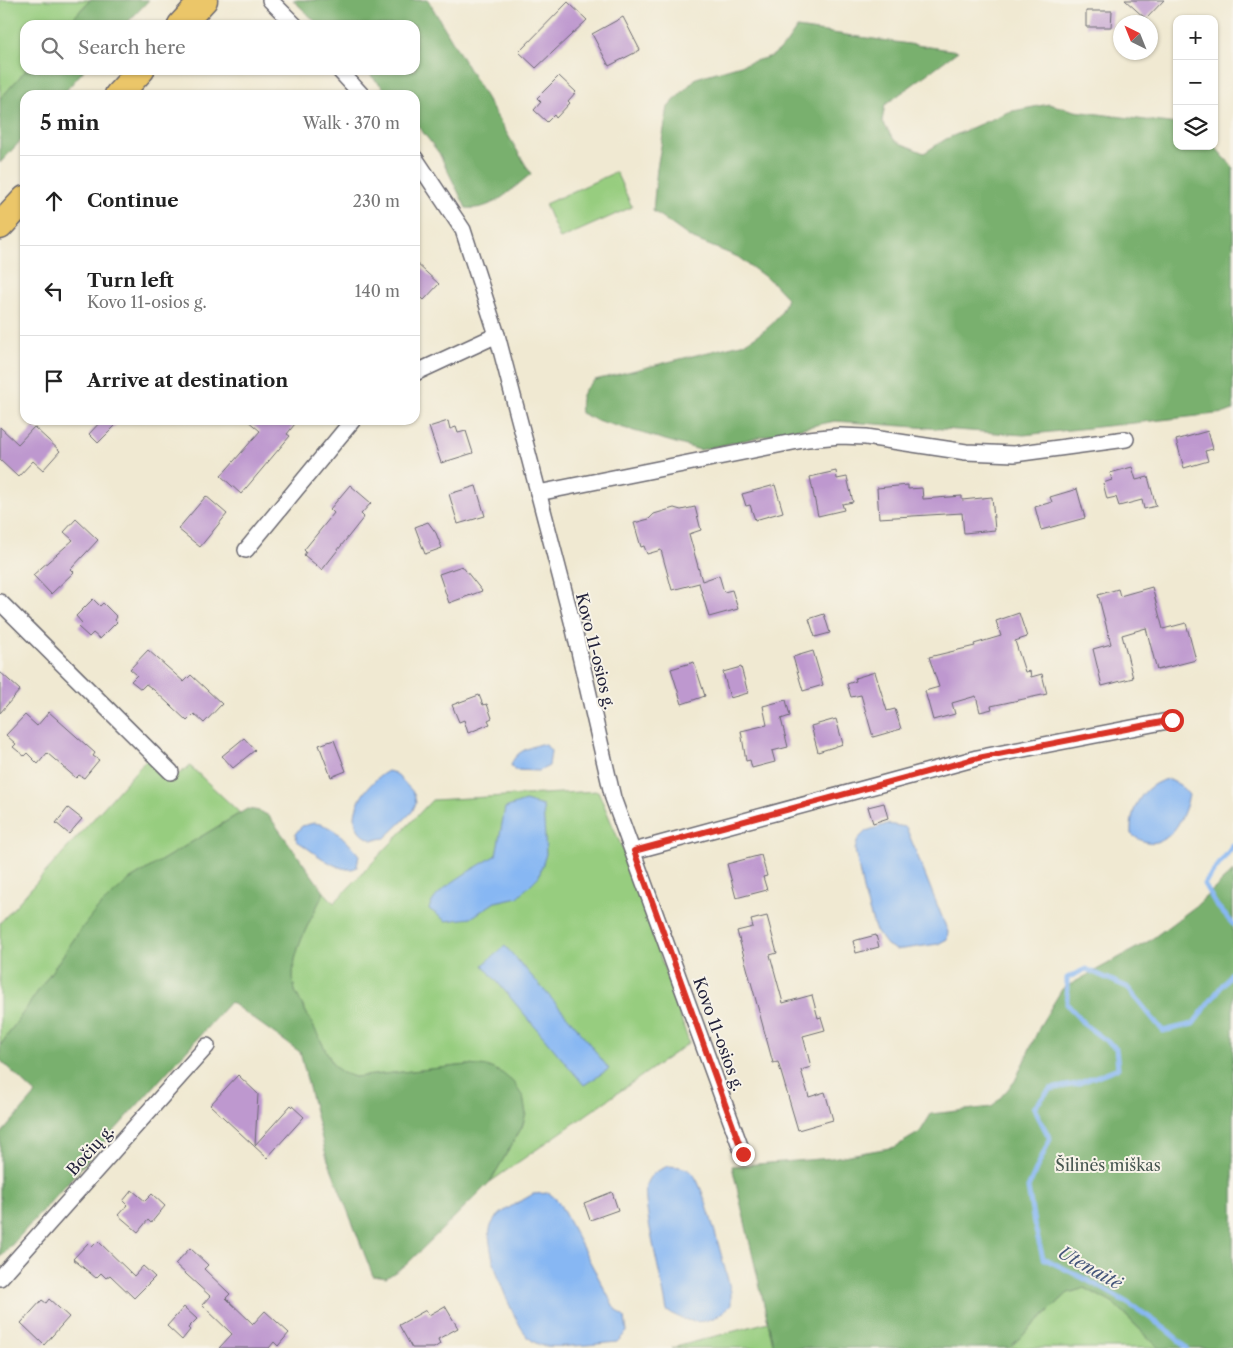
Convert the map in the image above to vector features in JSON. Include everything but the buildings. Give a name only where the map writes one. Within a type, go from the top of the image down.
[{"type":"highway","points":[[186,20],[204,0]]},
{"type":"highway","points":[[0,226],[20,204]]},
{"type":"street","points":[[270,0],[290,20]]},
{"type":"street","points":[[344,75],[357,90]]},
{"type":"street","name":"Kovo 11-osios g.","points":[[420,166],[463,230],[497,336],[572,621],[613,798],[634,851],[743,1154]]},
{"type":"street","points":[[420,371],[497,336]]},
{"type":"street","points":[[246,550],[349,425]]},
{"type":"street","points":[[538,493],[808,440],[840,436],[866,437],[966,452],[1014,454],[1126,439]]},
{"type":"street","points":[[0,602],[171,772]]},
{"type":"street","points":[[634,851],[978,758],[1172,720]]},
{"type":"street","name":"Bočių g.","points":[[0,1278],[206,1046]]},
{"type":"green space","points":[[0,0],[90,0],[72,20],[20,20],[20,75],[22,75],[0,99]]},
{"type":"green space","points":[[90,0],[149,0],[130,20],[72,20]]},
{"type":"green space","points":[[293,0],[428,0],[531,174],[493,203],[476,208],[466,208],[439,153],[420,128],[420,90],[386,90],[370,75],[420,75],[420,20],[314,20]]},
{"type":"green space","points":[[797,28],[958,51],[885,105],[882,121],[895,141],[924,153],[946,139],[1008,112],[1049,104],[1075,111],[1173,123],[1173,150],[1218,150],[1233,167],[1233,410],[1225,413],[1024,435],[835,421],[700,450],[596,420],[581,413],[582,394],[595,380],[745,343],[771,325],[784,306],[787,298],[772,282],[738,257],[691,238],[653,211],[657,168],[668,107],[696,78],[772,56],[786,44]]},
{"type":"green space","points":[[22,75],[80,75],[66,90],[20,90],[20,141],[0,163],[0,99]]},
{"type":"green space","points":[[616,172],[632,207],[560,239],[545,204]]},
{"type":"green space","points":[[147,759],[170,780],[190,766],[240,813],[129,880],[79,932],[0,1046],[0,923]]},
{"type":"green space","points":[[598,791],[631,869],[689,1043],[490,1182],[522,1127],[526,1114],[523,1097],[489,1067],[468,1065],[355,1077],[343,1073],[334,1066],[295,991],[293,978],[297,953],[301,940],[324,892],[334,903],[432,800]]},
{"type":"green space","points":[[247,809],[260,811],[269,816],[324,892],[301,940],[293,978],[295,991],[334,1066],[343,1073],[355,1077],[468,1065],[489,1067],[502,1073],[513,1082],[523,1097],[526,1114],[522,1127],[490,1182],[406,1265],[386,1278],[373,1276],[326,1155],[300,1052],[230,1002],[0,1258],[0,1135],[36,1094],[0,1060],[0,1046],[96,910],[129,880]]},
{"type":"green space","name":"Šilinės miškas","points":[[1233,871],[1233,1348],[1159,1348],[1114,1304],[1085,1288],[1068,1293],[1009,1348],[774,1348],[732,1166],[832,1158],[895,1147],[920,1132],[931,1114],[992,1107],[1015,1081],[1041,1024],[1062,989],[1149,941],[1196,906]]},
{"type":"green space","points":[[1085,1288],[1114,1304],[1159,1348],[1009,1348],[1068,1293]]},
{"type":"green space","points":[[768,1322],[774,1348],[672,1348]]},
{"type":"water","points":[[540,744],[546,745],[551,751],[549,766],[539,771],[514,770],[511,765],[519,754]]},
{"type":"water","points":[[388,771],[395,773],[414,793],[416,803],[412,812],[385,838],[372,840],[361,833],[356,825],[355,815],[363,794],[379,777]]},
{"type":"water","points":[[1168,779],[1180,785],[1189,795],[1182,817],[1170,835],[1162,840],[1153,843],[1142,841],[1131,834],[1135,807],[1139,799],[1151,786]]},
{"type":"water","points":[[525,801],[543,806],[546,854],[539,876],[518,897],[495,902],[471,918],[446,921],[429,909],[439,893],[496,855],[505,808]]},
{"type":"water","points":[[314,823],[334,830],[345,839],[359,855],[357,867],[351,869],[335,865],[297,841],[295,834],[302,826]]},
{"type":"water","points":[[887,824],[906,827],[948,932],[947,939],[938,944],[896,950],[887,945],[875,929],[864,894],[855,850],[858,839],[866,831]]},
{"type":"water","points":[[505,946],[574,1024],[609,1069],[584,1085],[483,965]]},
{"type":"water","points":[[668,1166],[682,1167],[693,1174],[709,1211],[720,1248],[731,1292],[731,1305],[708,1320],[693,1321],[667,1311],[647,1210],[646,1185],[649,1178]]},
{"type":"water","points":[[549,1193],[558,1201],[614,1307],[625,1318],[627,1332],[617,1342],[544,1346],[537,1344],[528,1337],[515,1316],[495,1266],[489,1236],[491,1226],[498,1216],[533,1194]]},
{"type":"waterway","name":"Utenaitė","points":[[1233,846],[1204,884],[1217,906],[1233,924]]},
{"type":"waterway","name":"Utenaitė","points":[[1187,1348],[1172,1334],[1137,1309],[1100,1287],[1043,1258],[1028,1188],[1050,1139],[1034,1108],[1050,1089],[1077,1084],[1118,1068],[1116,1048],[1085,1025],[1067,1004],[1067,978],[1086,969],[1127,987],[1163,1031],[1193,1024],[1233,971]]},
{"type":"route","points":[[743,1154],[634,851],[978,758],[1172,720]]}]
